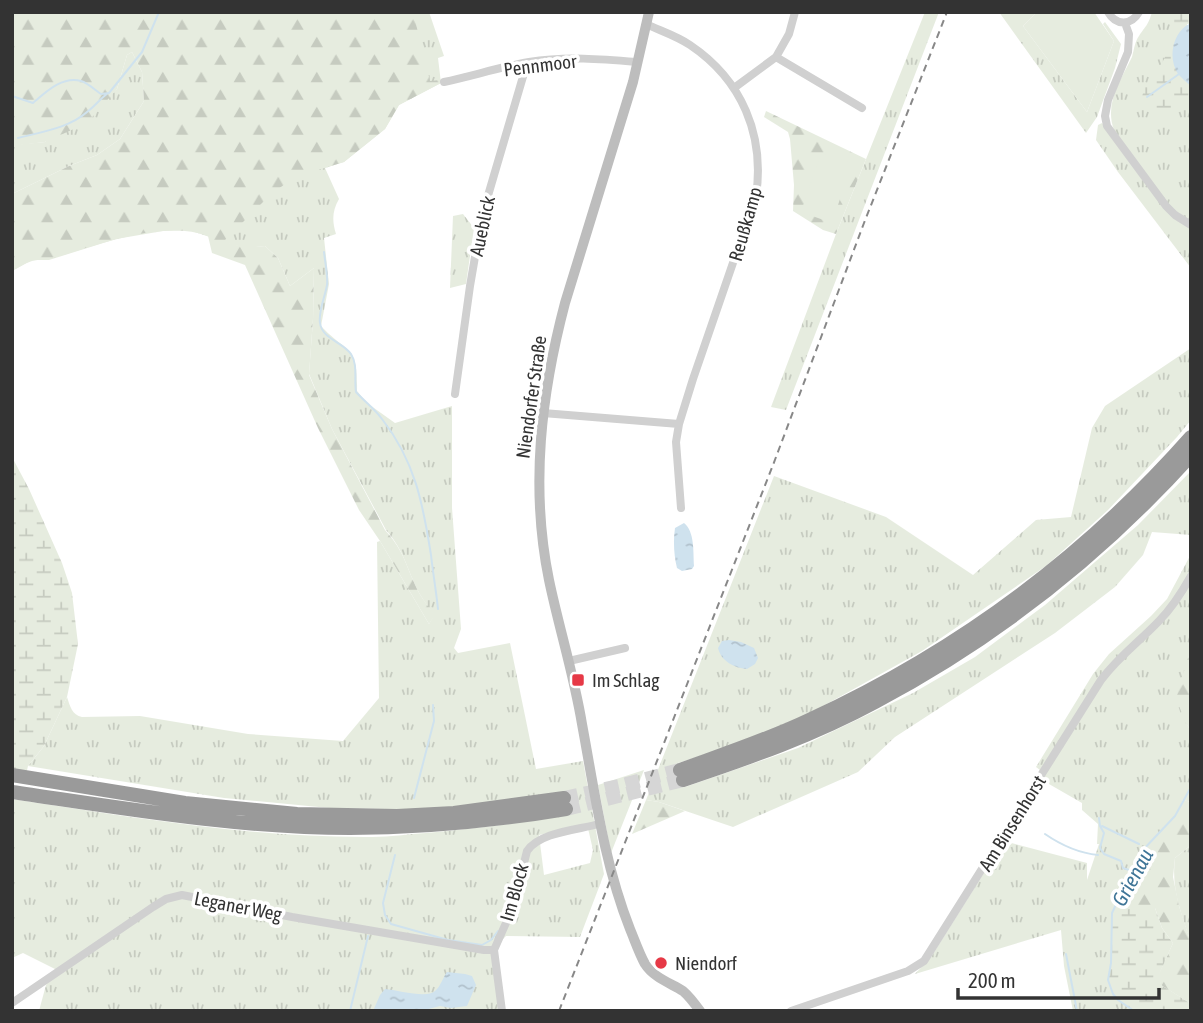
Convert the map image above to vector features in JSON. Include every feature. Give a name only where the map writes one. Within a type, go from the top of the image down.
[{"type":"highway","points":[[1191,437],[1101,528],[1039,581],[962,636],[869,691],[808,721],[682,775],[751,757],[814,731],[924,675],[1046,591],[1110,538],[1191,455]]},
{"type":"highway","points":[[12,775],[185,803],[309,814],[397,816],[565,803],[455,824],[347,828],[252,823],[12,792]]},
{"type":"main road","name":"Niendorfer Straße","points":[[649,12],[633,82],[557,333],[543,413],[538,467],[540,510],[549,580],[579,701],[599,824],[618,898],[645,965],[684,993],[701,1011]]},
{"type":"street","points":[[734,88],[776,57],[789,34],[796,12]]},
{"type":"street","points":[[1108,12],[1114,20],[1125,23],[1133,20],[1139,12]]},
{"type":"street","points":[[1125,23],[1129,34],[1128,52],[1108,100],[1105,116],[1107,126],[1166,206],[1191,225]]},
{"type":"street","name":"Reußkamp","points":[[646,24],[690,45],[712,63],[734,88],[753,127],[757,157],[755,196],[742,241],[679,424],[676,453],[681,508]]},
{"type":"street","points":[[776,57],[862,108]]},
{"type":"street","name":"Pennmoor","points":[[444,82],[527,62],[577,59],[637,62]]},
{"type":"street","name":"Aueblick","points":[[455,394],[482,216],[527,62]]},
{"type":"street","points":[[543,413],[679,424]]},
{"type":"street","name":"Am Binsenhorst","points":[[791,1011],[908,971],[924,961],[1101,680],[1119,658],[1162,619],[1191,576]]},
{"type":"street","points":[[569,661],[625,648]]},
{"type":"street","name":"Im Block","points":[[502,1011],[495,950],[513,907],[524,859],[531,844],[543,837],[599,824]]},
{"type":"street","name":"Leganer Weg","points":[[12,1003],[153,907],[166,899],[182,895],[292,917],[495,950]]},
{"type":"green space","points":[[12,12],[429,12],[444,56],[438,58],[441,83],[399,105],[385,129],[344,162],[325,168],[339,199],[333,216],[336,234],[324,238],[329,284],[321,326],[350,351],[356,365],[357,391],[367,403],[395,423],[452,406],[452,508],[461,629],[454,648],[458,653],[510,643],[536,769],[583,761],[604,874],[580,937],[506,936],[499,943],[493,961],[499,1011],[39,1011],[46,985],[57,970],[23,953],[12,958],[12,799],[192,825],[327,836],[392,836],[480,828],[568,815],[329,808],[224,798],[28,766],[44,746],[67,697],[70,707],[82,717],[140,716],[248,734],[343,741],[379,698],[377,542],[380,541],[429,624],[434,615],[417,589],[399,549],[332,429],[309,374],[314,268],[290,286],[278,258],[265,246],[248,248],[233,245],[189,230],[163,231],[116,239],[49,260],[32,260],[12,271],[164,125],[134,26]],"holes":[[[587,824],[593,850],[590,863],[544,875],[539,835]]]},
{"type":"green space","points":[[12,12],[413,12],[430,81],[440,80],[441,83],[399,105],[385,129],[344,162],[295,177],[271,194],[224,241],[234,245],[265,246],[278,258],[290,286],[314,268],[309,375],[332,429],[385,530],[399,549],[425,603],[435,615],[429,624],[359,510],[318,428],[245,265],[212,253],[208,236],[171,230],[131,236],[53,258],[32,261],[12,271],[12,194],[97,155],[120,139],[144,101],[142,72],[132,52],[127,55],[117,89],[87,123],[45,142],[12,146]]},
{"type":"green space","points":[[925,12],[939,12],[786,410],[771,407],[836,234]]},
{"type":"green space","points":[[999,12],[1037,12],[1023,26],[1087,112],[1114,41],[1103,24],[1105,22],[1121,44],[1097,117],[1086,133]]},
{"type":"green space","points":[[1037,12],[1094,12],[1114,41],[1087,112],[1023,26]]},
{"type":"green space","points":[[1152,12],[1191,12],[1191,23],[1187,24],[1187,83],[1191,86],[1191,221],[1167,203],[1114,130],[1111,120],[1115,92]]},
{"type":"green space","points":[[1175,12],[1191,12],[1179,74],[1191,86],[1191,109],[1157,109],[1146,103],[1142,98],[1143,92],[1167,51]]},
{"type":"green space","points":[[132,52],[142,72],[144,101],[120,139],[97,155],[12,194],[13,145],[45,142],[117,89],[127,55]]},
{"type":"green space","points":[[766,111],[866,159],[836,234],[823,230],[793,211],[790,139],[788,132],[764,117]]},
{"type":"green space","points":[[1102,123],[1167,209],[1191,229],[1191,268],[1096,140],[1098,125]]},
{"type":"green space","points":[[821,153],[852,163],[832,223],[801,212]]},
{"type":"green space","points":[[463,214],[474,228],[466,284],[450,288],[453,216]]},
{"type":"green space","points":[[1191,348],[1191,420],[1108,510],[1046,566],[922,651],[807,715],[744,742],[678,763],[685,787],[798,748],[913,693],[975,657],[1045,605],[1138,525],[1191,471],[1191,535],[1152,532],[1143,555],[1115,587],[1055,633],[895,737],[858,772],[733,827],[646,800],[774,476],[886,517],[973,575],[1036,520],[1071,517],[1092,428],[1105,406]]},
{"type":"green space","points":[[12,457],[62,563],[72,593],[78,644],[67,697],[44,746],[28,766],[25,779],[12,777]]},
{"type":"green space","points":[[1191,554],[1191,648],[1187,664],[1186,724],[1191,730],[1191,802],[1183,800],[1175,816],[1141,852],[1161,985],[1191,1004],[1191,1011],[1073,1011],[1064,966],[1061,930],[915,974],[931,957],[1004,841],[1087,863],[1087,880],[1099,844],[1098,824],[1082,810],[1082,803],[1042,780],[1040,770],[1036,767],[1093,674],[1109,654],[1167,599]]},
{"type":"green space","points":[[1191,648],[1191,730],[1176,698]]},
{"type":"green space","points":[[644,770],[611,853],[598,785]]},
{"type":"green space","points":[[646,800],[659,802],[685,811],[632,834]]},
{"type":"green space","points":[[1184,800],[1191,802],[1191,845],[1175,858],[1173,877],[1191,943],[1191,1004],[1161,985],[1158,976],[1173,943],[1162,928],[1155,908],[1134,908],[1112,913],[1141,852],[1175,816]]},
{"type":"green space","points":[[1191,845],[1191,943],[1178,901],[1174,870],[1175,858]]},
{"type":"green space","points":[[1134,908],[1155,908],[1162,928],[1173,943],[1158,977],[1161,985],[1191,1004],[1191,1011],[1134,1011],[1113,994],[1108,980],[1112,913]]},
{"type":"water","points":[[1191,23],[1191,86],[1178,74],[1173,53],[1176,38]]},
{"type":"water","points":[[684,523],[692,537],[694,566],[682,571],[677,568],[674,538],[675,528]]},
{"type":"water","points":[[729,640],[754,648],[758,658],[755,664],[747,669],[725,660],[718,648],[722,641]]},
{"type":"water","points":[[447,972],[472,976],[476,985],[467,1006],[440,1006],[421,1011],[373,1011],[385,989],[431,993],[439,987]]},
{"type":"waterway","points":[[12,96],[33,103],[55,86],[74,80],[86,83],[101,94],[109,93],[142,52],[159,12]]},
{"type":"waterway","points":[[1147,97],[1179,74]]},
{"type":"waterway","points":[[18,138],[72,122],[108,93]]},
{"type":"waterway","points":[[324,252],[327,281],[320,323],[325,333],[351,354],[355,367],[356,392],[382,419],[410,467],[425,518],[438,609]]},
{"type":"waterway","points":[[414,798],[434,721],[433,705]]},
{"type":"waterway","name":"Grienau","points":[[1134,1011],[1118,1000],[1108,980],[1112,913],[1141,852],[1175,816],[1191,787]]},
{"type":"waterway","points":[[1099,818],[1104,833],[1100,848],[1104,854],[1121,861],[1123,868],[1132,871]]},
{"type":"waterway","points":[[1102,826],[1139,844]]},
{"type":"waterway","points":[[1045,834],[1070,848],[1098,855]]},
{"type":"waterway","points":[[395,855],[383,903],[385,915],[391,924],[448,940],[482,945],[491,940],[498,931]]},
{"type":"waterway","points":[[350,1011],[368,936]]},
{"type":"waterway","points":[[1066,954],[1077,1011]]},
{"type":"tunnel","points":[[564,798],[680,770]]},
{"type":"tunnel","points":[[566,809],[683,780]]},
{"type":"railway","points":[[559,1011],[947,12]]},
{"type":"place","name":"Im Schlag","points":[[578,680]]},
{"type":"place","name":"Niendorf","points":[[661,963]]}]
